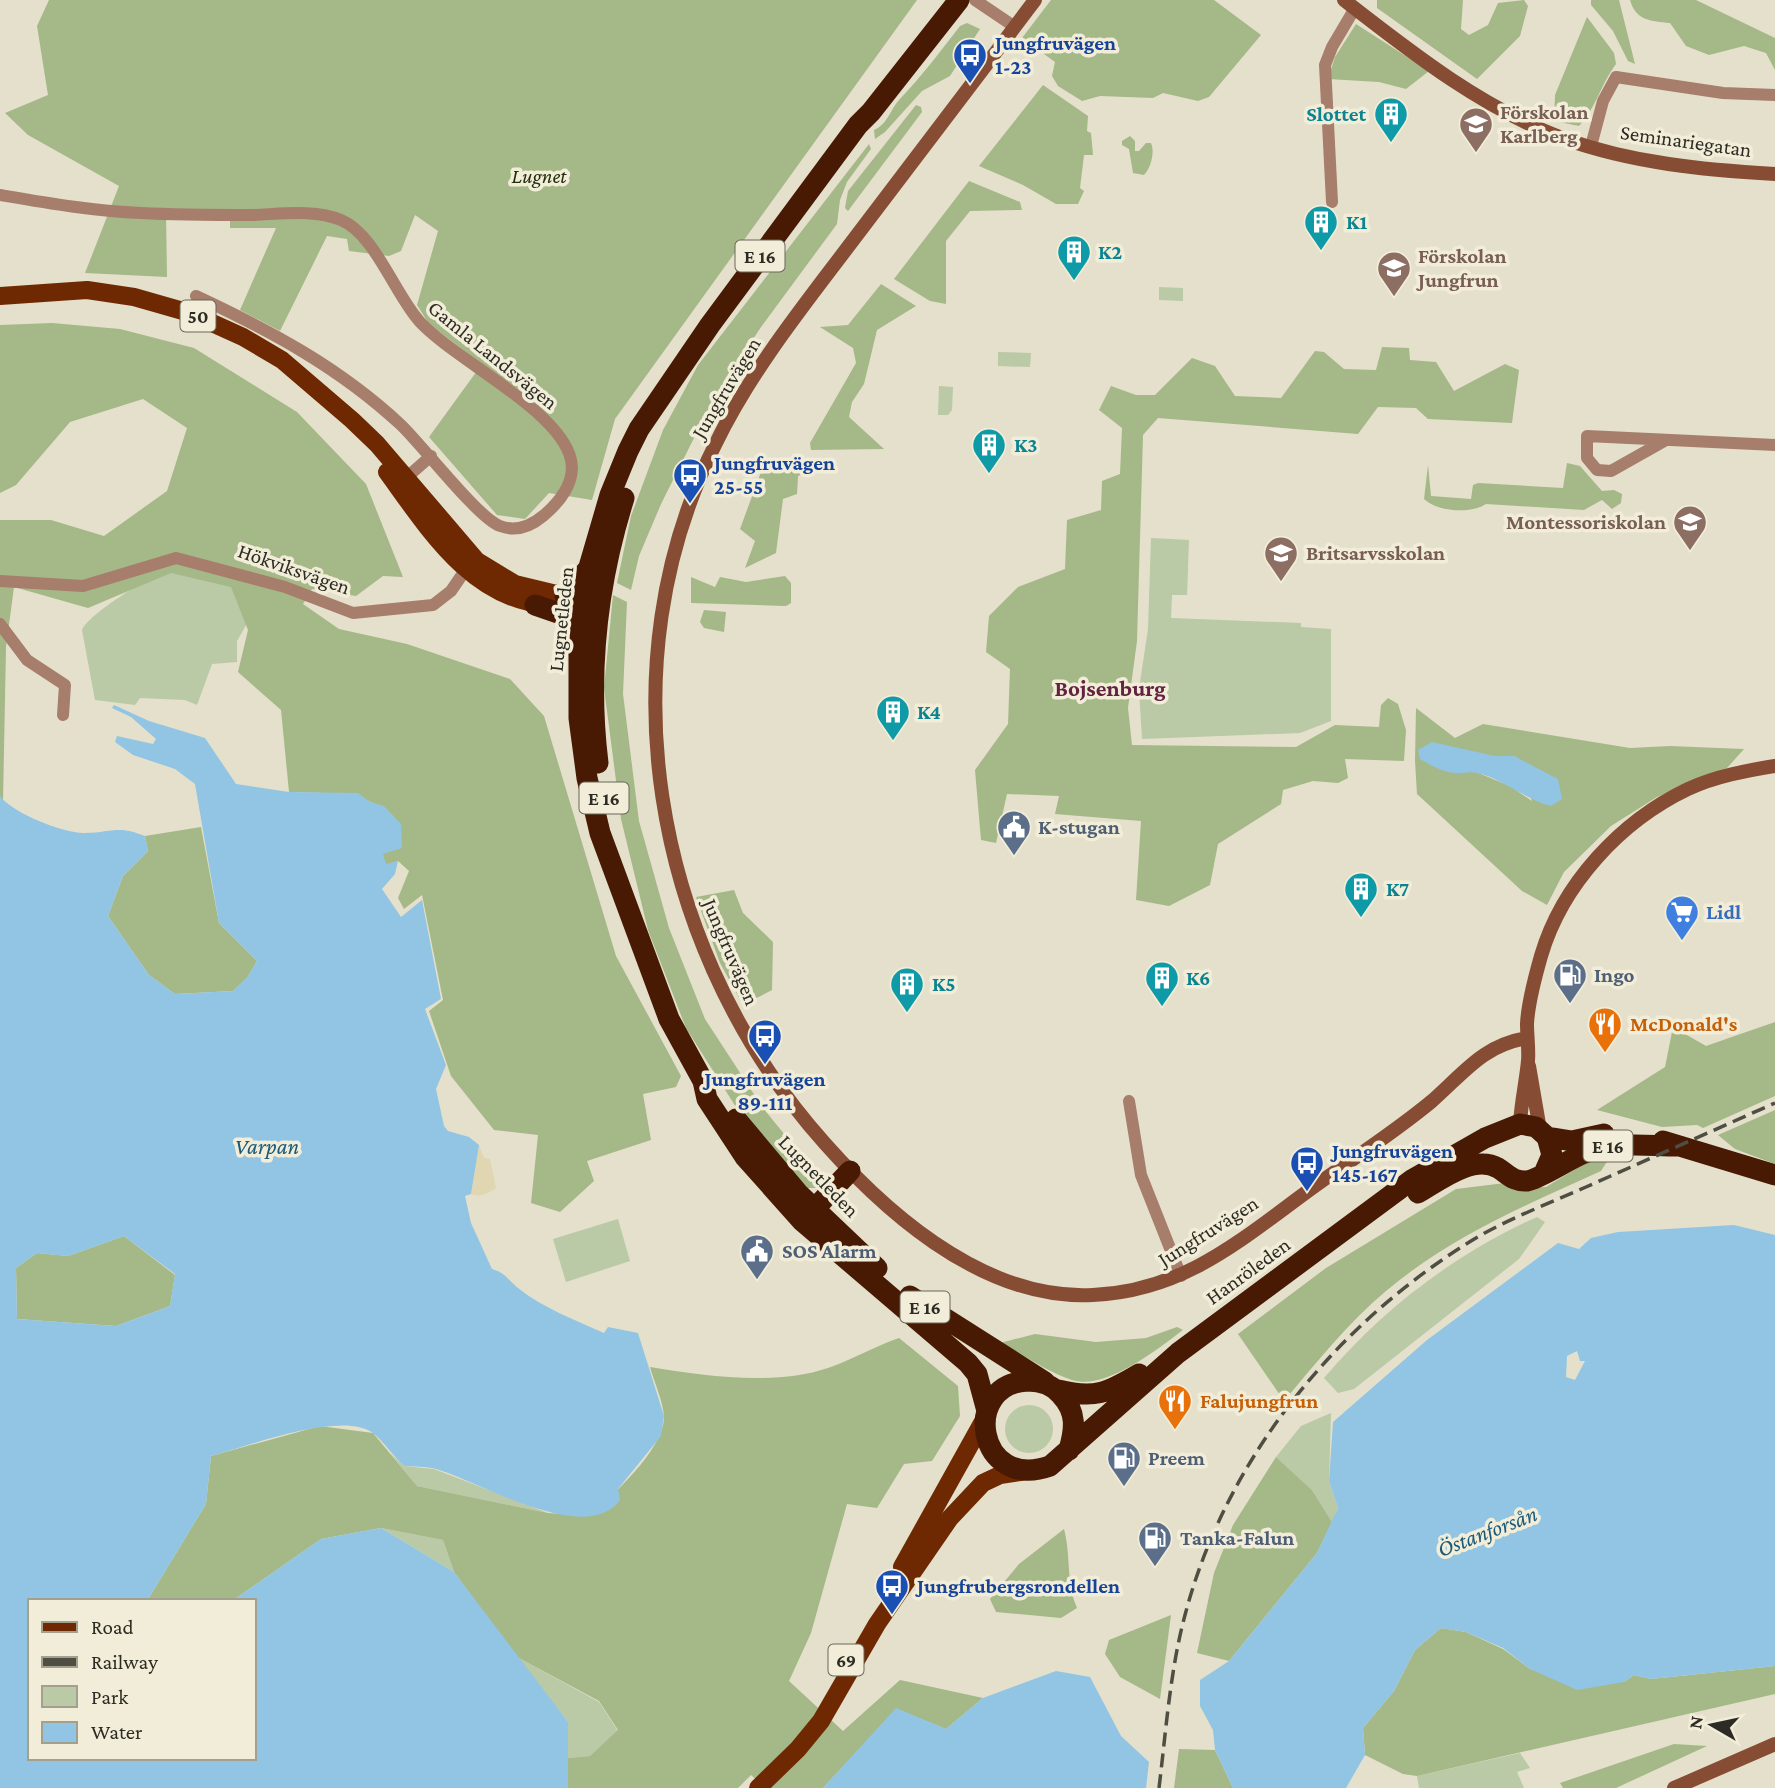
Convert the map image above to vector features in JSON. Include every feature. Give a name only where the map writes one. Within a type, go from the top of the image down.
[{"type":"highway","name":"Lugnetleden","points":[[858,125],[865,110],[942,0]]},
{"type":"highway","name":"Lugnetleden","points":[[960,0],[858,125],[709,325],[639,429],[610,495],[589,568],[582,602],[578,698],[582,748],[592,805],[669,1019],[703,1081],[708,1098],[746,1157],[968,1363],[977,1374],[986,1414]]},
{"type":"highway","name":"Lugnetleden","points":[[613,865],[582,602],[667,390]]},
{"type":"highway","name":"50","points":[[535,605],[564,615],[580,632]]},
{"type":"highway","points":[[1500,1169],[1495,1150],[1513,1127]]},
{"type":"highway","name":"Hanröleden","points":[[1069,1450],[1178,1353],[1348,1230],[1389,1195],[1513,1127],[1572,1141],[1602,1134],[1626,1133],[1651,1137],[1775,1175]]},
{"type":"highway","points":[[1544,1134],[1552,1155],[1545,1171]]},
{"type":"highway","name":"Hanröleden","points":[[1348,1230],[1468,1167],[1483,1164],[1500,1169],[1510,1178],[1522,1181],[1534,1179],[1545,1171],[1587,1152],[1611,1146],[1677,1146]]},
{"type":"highway","points":[[808,1215],[850,1171]]},
{"type":"highway","name":"Lugnetleden","points":[[808,1215],[913,1299],[1055,1388]]},
{"type":"highway","name":"Hanröleden","points":[[1055,1388],[1081,1396],[1101,1395],[1178,1353]]},
{"type":"highway","name":"E 16","points":[[986,1414],[993,1399],[1013,1384],[1026,1381],[1055,1388]]},
{"type":"highway","points":[[1055,1388],[1068,1402],[1074,1417],[1074,1432],[1069,1450]]},
{"type":"highway","points":[[986,1414],[985,1433],[990,1448],[1006,1464],[1027,1471]]},
{"type":"highway","name":"E 16","points":[[1027,1471],[1050,1466],[1069,1450]]},
{"type":"main road","name":"50","points":[[0,296],[87,290],[134,297],[190,313],[282,360],[319,389],[362,431],[370,450],[401,482],[433,535],[470,563],[499,592],[535,605],[582,602]]},
{"type":"main road","name":"50","points":[[470,563],[515,584],[582,602]]},
{"type":"main road","name":"69","points":[[787,1759],[906,1560],[986,1414]]},
{"type":"main road","name":"69","points":[[758,1788],[826,1714],[877,1624],[950,1518],[983,1483],[1000,1475],[1027,1471]]},
{"type":"street","points":[[975,0],[1014,27]]},
{"type":"street","name":"Jungfruvägen","points":[[1035,0],[810,298],[742,394],[716,443],[695,492],[673,564],[661,621],[654,702],[659,773],[668,832],[690,915],[722,992],[746,1035],[793,1105],[877,1198],[954,1254],[1020,1285],[1061,1294],[1088,1296],[1145,1289],[1181,1276],[1219,1254],[1393,1131],[1489,1050],[1527,1038]]},
{"type":"street","points":[[1332,202],[1325,65],[1349,4]]},
{"type":"street","name":"Seminariegatan","points":[[1349,4],[1481,99],[1564,138],[1679,166],[1775,173]]},
{"type":"street","name":"Seminariegatan","points":[[1591,146],[1604,101],[1616,78],[1723,93],[1775,95]]},
{"type":"street","name":"Gamla Landsvägen","points":[[0,195],[86,209],[138,213],[324,216],[351,225],[361,234],[421,324],[512,393],[554,430],[571,458],[571,475],[563,495],[540,519],[519,529],[492,522],[386,412],[325,364],[266,329],[196,296]]},
{"type":"street","points":[[1667,440],[1611,471],[1597,470],[1587,458],[1587,436],[1775,445]]},
{"type":"street","points":[[401,482],[431,456]]},
{"type":"street","name":"Hökviksvägen","points":[[0,581],[83,586],[176,558],[285,587],[352,613],[433,605],[451,591],[470,563]]},
{"type":"street","points":[[0,624],[27,660],[65,685],[63,715]]},
{"type":"street","points":[[1544,1134],[1528,1061],[1527,1038],[1535,979],[1547,940],[1577,883],[1596,859],[1645,815],[1688,789],[1721,777],[1775,766]]},
{"type":"street","points":[[1513,1127],[1528,1061]]},
{"type":"street","points":[[1129,1101],[1141,1175],[1181,1276]]},
{"type":"street","points":[[1674,1788],[1775,1744]]},
{"type":"green space","name":"Lugnet","points":[[49,0],[917,0],[615,419],[592,500],[549,493],[525,519],[497,515],[429,437],[482,364],[429,324],[417,305],[438,231],[415,215],[401,251],[389,256],[349,251],[347,239],[327,236],[280,331],[240,310],[276,228],[230,228],[230,213],[166,212],[167,277],[85,273],[119,186],[28,135],[5,113],[48,95],[37,26]]},
{"type":"green space","points":[[1051,0],[1214,0],[1261,35],[1209,97],[1198,101],[1163,93],[1153,98],[1100,96],[1082,101],[1058,86],[1052,76],[1055,62],[1022,38]]},
{"type":"green space","points":[[1377,0],[1463,0],[1461,29],[1469,35],[1488,25],[1498,3],[1524,0],[1528,6],[1520,36],[1477,79],[1377,8]]},
{"type":"green space","points":[[1591,0],[1619,0],[1635,64],[1628,61],[1613,31],[1591,5]]},
{"type":"green space","points":[[1630,0],[1696,0],[1775,38],[1775,70],[1766,53],[1744,46],[1709,55],[1686,46],[1670,23],[1645,19],[1636,12]]},
{"type":"green space","points":[[1587,17],[1614,53],[1616,64],[1590,112],[1579,126],[1554,121],[1555,95]]},
{"type":"green space","points":[[967,23],[980,29],[950,76],[922,91],[885,132],[875,139],[874,130],[886,121],[896,104],[960,26]]},
{"type":"green space","points":[[1356,24],[1429,71],[1406,89],[1379,82],[1328,79],[1335,57]]},
{"type":"green space","points":[[1043,85],[1088,116],[1087,131],[1091,133],[1093,155],[1084,155],[1080,188],[1084,191],[1078,204],[1056,204],[1023,185],[979,166]]},
{"type":"green space","points":[[916,105],[921,107],[922,112],[848,211],[845,208],[848,191]]},
{"type":"green space","points":[[1130,136],[1135,141],[1135,151],[1139,151],[1146,143],[1151,143],[1152,160],[1144,175],[1133,173],[1129,149],[1122,145],[1122,141]]},
{"type":"green space","points":[[869,144],[871,149],[847,182],[840,200],[837,224],[761,327],[713,400],[661,504],[639,556],[631,590],[617,583],[631,516],[663,430],[698,365]]},
{"type":"green space","points":[[969,181],[1020,202],[1022,210],[970,211],[946,241],[946,304],[930,301],[894,279]]},
{"type":"green space","points":[[881,284],[916,306],[877,330],[864,384],[852,402],[849,417],[884,449],[811,450],[810,443],[856,363],[853,348],[820,327],[848,325]]},
{"type":"green space","points":[[1159,287],[1183,288],[1183,301],[1159,300]]},
{"type":"green space","points":[[52,323],[120,329],[194,348],[297,412],[366,484],[403,577],[383,576],[356,596],[312,589],[303,604],[339,629],[407,644],[510,679],[544,716],[616,956],[681,1076],[676,1087],[643,1094],[651,1140],[587,1161],[594,1181],[560,1212],[531,1203],[538,1135],[494,1130],[451,1076],[429,1011],[443,1000],[422,895],[404,909],[398,898],[409,871],[398,861],[386,865],[382,854],[384,807],[358,794],[289,792],[281,710],[238,672],[248,630],[231,587],[171,573],[88,608],[14,587],[6,647],[3,801],[0,796],[0,520],[51,520],[104,536],[167,491],[187,428],[143,399],[70,422],[16,485],[0,493],[0,325]]},
{"type":"green space","points":[[1382,347],[1409,348],[1410,360],[1436,362],[1454,391],[1505,364],[1519,370],[1512,423],[1428,419],[1416,408],[1378,407],[1358,434],[1158,418],[1143,435],[1137,641],[1128,708],[1132,745],[1296,747],[1335,725],[1379,727],[1381,705],[1388,698],[1398,704],[1406,730],[1404,761],[1345,759],[1348,778],[1338,783],[1313,781],[1283,790],[1281,804],[1218,844],[1210,885],[1169,906],[1136,900],[1141,821],[1055,814],[1059,796],[1007,794],[996,843],[981,840],[975,770],[1008,724],[1010,669],[986,652],[989,616],[1018,587],[1065,569],[1067,520],[1101,510],[1102,481],[1120,474],[1122,428],[1099,410],[1111,386],[1136,395],[1155,395],[1192,358],[1215,366],[1235,396],[1281,398],[1315,351],[1324,352],[1344,369],[1376,370]]},
{"type":"green space","points":[[998,352],[1031,353],[1030,367],[998,366]]},
{"type":"green space","points":[[939,386],[953,387],[952,410],[948,415],[938,415]]},
{"type":"green space","points":[[765,461],[825,465],[798,476],[797,494],[783,499],[776,553],[745,568],[755,541],[740,529]]},
{"type":"green space","points":[[1567,463],[1580,466],[1602,491],[1614,490],[1622,494],[1621,503],[1612,509],[1602,500],[1584,510],[1486,504],[1472,509],[1455,510],[1437,507],[1424,499],[1428,465],[1431,496],[1471,499],[1473,485],[1478,483],[1563,488]]},
{"type":"green space","points":[[1151,538],[1189,540],[1187,595],[1172,595],[1171,618],[1301,623],[1301,627],[1331,629],[1331,721],[1300,733],[1142,739],[1139,689],[1148,629]]},
{"type":"green space","points":[[163,571],[237,582],[249,620],[237,641],[237,662],[212,664],[197,705],[185,700],[140,698],[135,705],[95,700],[82,630],[95,615],[131,589]]},
{"type":"green space","points":[[785,576],[791,583],[791,603],[786,606],[691,603],[691,577],[715,587],[720,577],[746,582]]},
{"type":"green space","points":[[613,595],[627,602],[623,694],[639,821],[669,928],[705,1019],[763,1108],[820,1178],[818,1188],[807,1188],[746,1123],[686,1028],[648,930],[621,819],[604,688]]},
{"type":"green space","points":[[704,610],[726,612],[724,632],[704,628],[700,622]]},
{"type":"green space","points":[[1416,708],[1455,738],[1483,724],[1630,748],[1670,746],[1744,749],[1727,768],[1657,797],[1611,826],[1564,872],[1547,905],[1522,891],[1417,794]],"holes":[[[1495,756],[1514,756],[1532,801],[1510,786],[1476,772]]]},
{"type":"green space","points":[[201,827],[219,923],[257,961],[247,978],[233,991],[175,994],[149,975],[108,916],[123,876],[148,851],[145,836]]},
{"type":"green space","points":[[734,890],[743,913],[773,942],[772,990],[743,1005],[720,963],[696,897]]},
{"type":"green space","points":[[1775,1022],[1775,1096],[1703,1128],[1697,1125],[1662,1127],[1597,1110],[1665,1067],[1673,1027],[1706,1046]]},
{"type":"green space","points":[[1775,1110],[1775,1164],[1735,1149],[1718,1135]]},
{"type":"green space","points":[[1605,1155],[1608,1160],[1601,1171],[1462,1238],[1386,1291],[1333,1344],[1284,1401],[1238,1334],[1326,1268],[1456,1189],[1505,1183],[1525,1188],[1546,1187],[1597,1156]]},
{"type":"green space","points":[[1537,1217],[1545,1222],[1519,1259],[1354,1389],[1338,1393],[1324,1378],[1370,1329],[1421,1286],[1477,1248]]},
{"type":"green space","points":[[618,1219],[630,1261],[566,1282],[553,1239]]},
{"type":"green space","points":[[124,1236],[175,1275],[170,1306],[116,1326],[17,1319],[16,1268],[37,1253],[68,1256]]},
{"type":"green space","points":[[1177,1327],[1183,1330],[1130,1366],[1100,1380],[1085,1382],[1053,1372],[1000,1343],[1035,1334],[1096,1342],[1146,1338]]},
{"type":"green space","points":[[899,1338],[958,1386],[960,1416],[932,1461],[904,1464],[877,1508],[847,1504],[811,1633],[789,1681],[843,1731],[900,1680],[983,1698],[946,1729],[896,1709],[823,1788],[765,1788],[751,1775],[738,1788],[568,1788],[568,1758],[590,1756],[618,1730],[599,1701],[517,1657],[454,1572],[443,1540],[381,1528],[321,1539],[235,1599],[148,1599],[206,1504],[211,1456],[320,1426],[373,1433],[417,1486],[548,1513],[591,1516],[646,1458],[661,1431],[664,1413],[650,1367],[739,1378],[785,1377],[828,1368]]},
{"type":"green space","points":[[1029,1405],[1046,1412],[1053,1429],[1046,1446],[1029,1453],[1012,1446],[1005,1429],[1012,1412]]},
{"type":"green space","points":[[1331,1413],[1329,1481],[1338,1508],[1332,1522],[1312,1490],[1276,1457],[1301,1426]]},
{"type":"green space","points":[[390,1453],[404,1466],[434,1469],[548,1513],[417,1486]]},
{"type":"green space","points":[[1276,1457],[1312,1490],[1332,1522],[1317,1553],[1229,1661],[1197,1653],[1214,1573],[1233,1525]]},
{"type":"green space","points":[[381,1528],[443,1540],[454,1572]]},
{"type":"green space","points":[[1064,1529],[1071,1588],[1077,1608],[1061,1618],[996,1612],[990,1599],[1019,1564]]},
{"type":"green space","points":[[1171,1615],[1160,1699],[1120,1677],[1105,1654],[1109,1640]]},
{"type":"green space","points":[[1441,1628],[1466,1632],[1503,1649],[1530,1669],[1624,1682],[1634,1675],[1651,1679],[1775,1666],[1775,1694],[1417,1776],[1403,1774],[1365,1755],[1363,1728],[1394,1691],[1415,1650]]},
{"type":"green space","points":[[517,1657],[599,1702],[618,1731],[590,1756],[568,1758],[568,1722]]},
{"type":"green space","points":[[1674,1744],[1707,1746],[1616,1788],[1563,1788],[1560,1783]]},
{"type":"green space","points":[[1179,1749],[1215,1750],[1233,1788],[1174,1788]]},
{"type":"green space","points":[[1520,1753],[1530,1768],[1517,1772],[1524,1788],[1419,1788],[1417,1776]]},
{"type":"sand","points":[[479,1145],[484,1158],[490,1159],[496,1188],[478,1195],[471,1194]]},
{"type":"water","name":"Varpan","points":[[114,705],[149,721],[205,738],[236,784],[289,792],[358,793],[370,802],[384,806],[401,824],[402,848],[383,854],[386,864],[398,861],[395,874],[382,889],[401,917],[422,900],[441,999],[425,1009],[446,1065],[436,1089],[444,1126],[448,1131],[469,1137],[479,1145],[471,1194],[465,1196],[471,1223],[492,1269],[504,1275],[538,1302],[604,1333],[608,1327],[638,1333],[664,1416],[661,1436],[618,1489],[620,1500],[604,1513],[583,1517],[531,1507],[436,1469],[404,1466],[382,1441],[360,1427],[341,1426],[294,1432],[211,1456],[206,1504],[148,1599],[28,1599],[28,1760],[256,1760],[256,1599],[235,1599],[321,1539],[381,1528],[454,1572],[568,1722],[568,1788],[0,1788],[0,796],[6,803],[27,815],[65,830],[85,833],[122,830],[145,836],[148,851],[123,876],[108,916],[149,975],[175,994],[233,991],[247,978],[257,961],[219,923],[195,784],[175,769],[133,755],[115,742],[117,736],[153,744],[156,739],[131,717],[112,708]],"holes":[[[124,1236],[175,1274],[170,1306],[116,1326],[17,1319],[16,1268],[37,1253],[68,1256]]]},
{"type":"water","points":[[1432,742],[1495,756],[1514,756],[1558,779],[1562,799],[1551,806],[1487,776],[1436,768],[1420,759],[1418,750]]},
{"type":"water","name":"Östanforsån","points":[[1734,1225],[1775,1235],[1775,1666],[1651,1679],[1634,1675],[1624,1682],[1577,1690],[1530,1669],[1503,1648],[1466,1632],[1441,1628],[1415,1650],[1394,1691],[1363,1728],[1365,1755],[1346,1788],[1233,1788],[1215,1750],[1213,1730],[1200,1706],[1200,1680],[1229,1661],[1317,1553],[1338,1508],[1329,1481],[1333,1422],[1427,1340],[1558,1243],[1579,1249],[1591,1238],[1618,1232]],"holes":[[[1577,1351],[1580,1361],[1585,1361],[1575,1380],[1566,1377],[1567,1356]]]},
{"type":"water","points":[[1056,1671],[1090,1677],[1121,1736],[1149,1762],[1146,1788],[823,1788],[896,1708],[946,1729],[983,1698]]},
{"type":"railway","points":[[1159,1788],[1176,1658],[1185,1615],[1203,1558],[1228,1503],[1258,1450],[1292,1401],[1332,1355],[1375,1313],[1421,1275],[1485,1233],[1775,1103]]},
{"type":"place","name":"Jungfruvägen 1-23","points":[[970,85]]},
{"type":"place","name":"Slottet","points":[[1391,144]]},
{"type":"place","name":"Förskolan Karlberg","points":[[1476,154]]},
{"type":"place","name":"K1","points":[[1321,252]]},
{"type":"place","name":"K2","points":[[1074,282]]},
{"type":"place","name":"Förskolan Jungfrun","points":[[1394,298]]},
{"type":"place","name":"K3","points":[[989,475]]},
{"type":"place","name":"Jungfruvägen 25-55","points":[[690,505]]},
{"type":"place","name":"Montessoriskolan","points":[[1690,552]]},
{"type":"place","name":"Britsarvsskolan","points":[[1281,583]]},
{"type":"place","name":"K4","points":[[893,742]]},
{"type":"place","name":"K-stugan","points":[[1014,857]]},
{"type":"place","name":"K7","points":[[1361,919]]},
{"type":"place","name":"Lidl","points":[[1682,942]]},
{"type":"place","name":"Ingo","points":[[1570,1005]]},
{"type":"place","name":"K6","points":[[1162,1008]]},
{"type":"place","name":"K5","points":[[907,1014]]},
{"type":"place","name":"McDonald's","points":[[1605,1054]]},
{"type":"place","name":"Jungfruvägen 89-111","points":[[765,1066]]},
{"type":"place","name":"Jungfruvägen 145-167","points":[[1307,1193]]},
{"type":"place","name":"SOS Alarm","points":[[757,1281]]},
{"type":"place","name":"Falujungfrun","points":[[1175,1431]]},
{"type":"place","name":"Preem","points":[[1124,1488]]},
{"type":"place","name":"Tanka-Falun","points":[[1155,1568]]},
{"type":"place","name":"Jungfrubergsrondellen","points":[[892,1616]]},
{"type":"district","name":"Bojsenburg","points":[[1110,688]]}]
